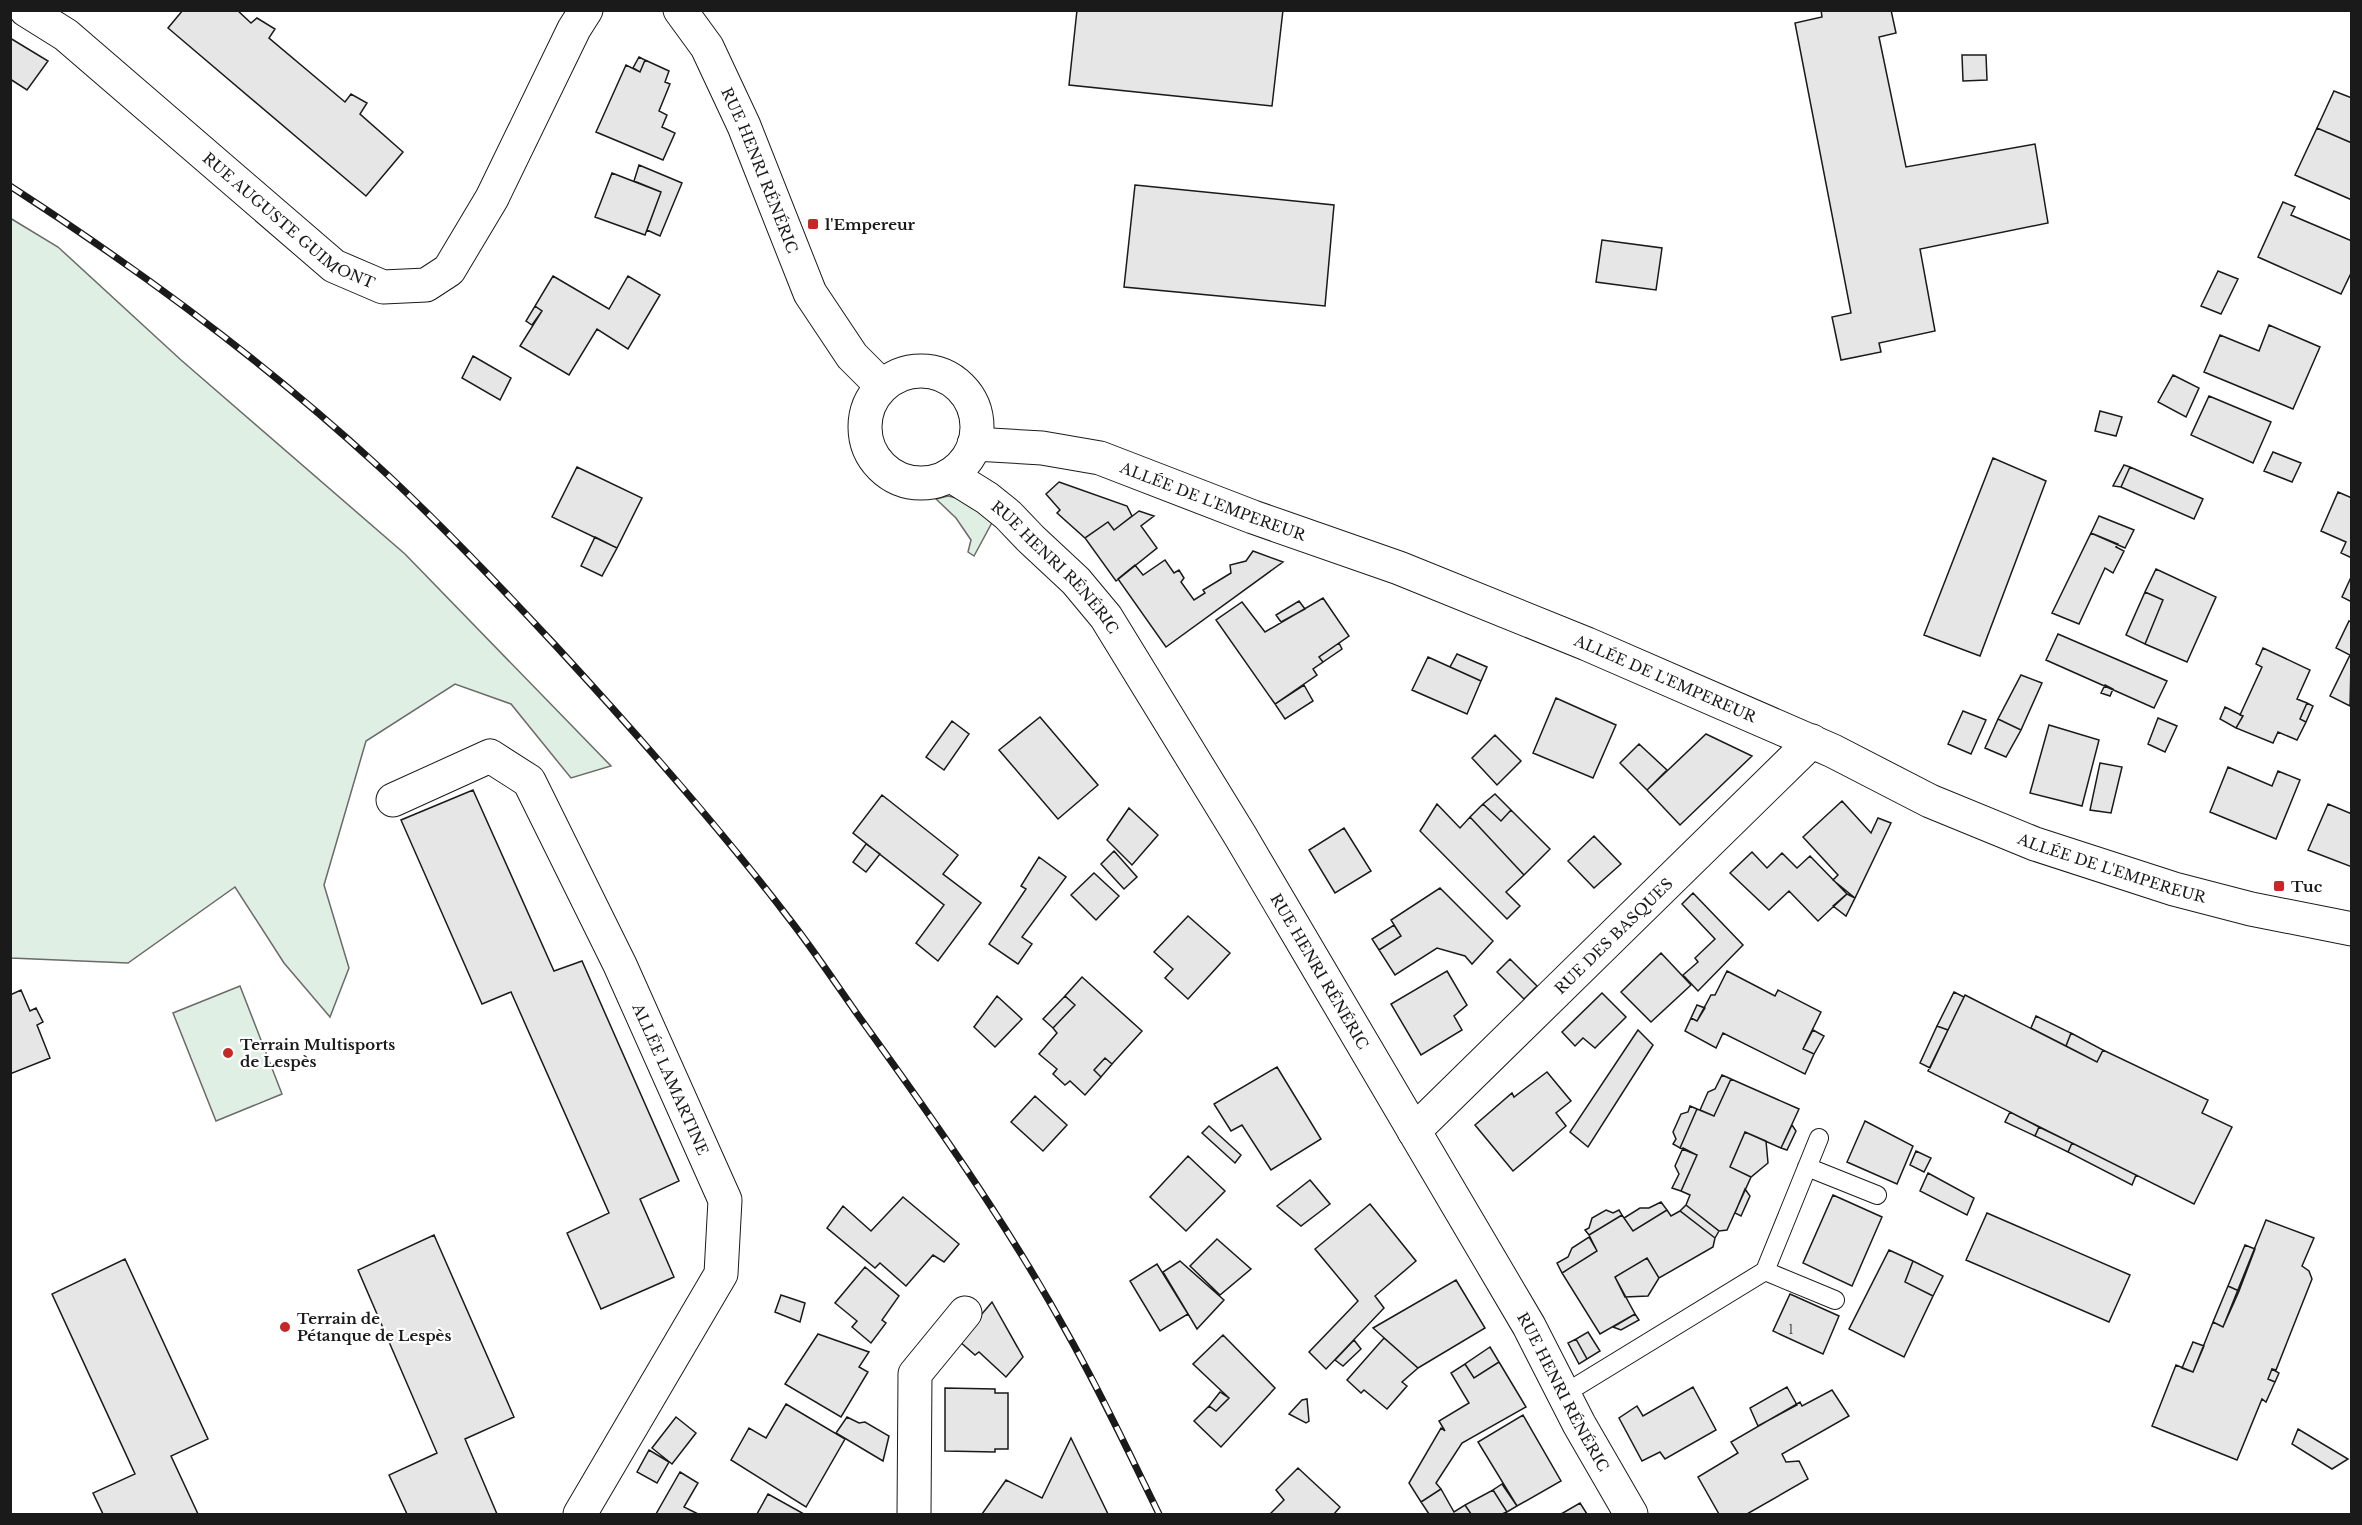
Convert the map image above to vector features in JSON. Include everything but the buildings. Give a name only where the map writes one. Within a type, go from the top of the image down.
[{"type":"street","name":"RUE AUGUSTE GUIMONT","points":[[26,10],[66,35],[334,266],[383,287],[426,285],[449,270],[492,198],[574,28],[586,10]]},
{"type":"street","name":"RUE HENRI RÉNÉRIC","points":[[680,10],[706,47],[744,126],[810,292],[852,356],[882,386]]},
{"type":"street","points":[[915,371],[934,372],[951,379],[964,391],[973,407],[977,426],[974,444],[961,466],[950,475],[934,482],[916,483],[899,479],[883,469],[872,454],[865,437],[865,419],[871,401],[882,386],[897,375],[915,371]]},
{"type":"street","name":"ALLÉE DE L'EMPEREUR","points":[[974,444],[1042,448],[1100,458],[1253,517],[1399,568],[1587,644],[1812,741],[1930,801],[2035,844],[2174,890],[2251,909],[2352,929]]},
{"type":"street","name":"RUE HENRI RÉNÉRIC","points":[[950,475],[987,498],[1008,515],[1076,580],[1106,617],[1241,837],[1529,1326],[1564,1395],[1631,1515]]},
{"type":"street","name":"RUE DES BASQUES","points":[[1414,1131],[1812,741]]},
{"type":"street","name":"ALLÉE LAMARTINE","points":[[393,800],[490,756],[530,781],[620,965],[725,1200],[721,1274],[580,1515]]},
{"type":"street","points":[[914,1515],[915,1374],[965,1313]]},
{"type":"lane","points":[[1564,1395],[1765,1271],[1819,1138]]},
{"type":"lane","points":[[1808,1167],[1877,1195]]},
{"type":"lane","points":[[1765,1271],[1835,1300]]},
{"type":"green space","points":[[10,218],[58,247],[181,360],[405,554],[611,766],[571,778],[511,704],[455,684],[366,741],[324,885],[349,968],[330,1017],[284,963],[235,887],[128,963],[11,958]]},
{"type":"green space","points":[[948,496],[969,501],[995,517],[974,556],[968,552],[971,540],[956,518],[936,499]]},
{"type":"green space","name":"Terrain Multisports de Lespès","points":[[240,986],[282,1094],[216,1121],[173,1013]]},
{"type":"railway","points":[[10,186],[107,251],[201,319],[336,429],[402,489],[491,577],[674,778],[732,846],[806,941],[994,1211],[1079,1354],[1159,1514]]},
{"type":"place","name":"l'Empereur","points":[[813,224]]},
{"type":"place","name":"Tuc","points":[[2279,886]]},
{"type":"place","name":"Terrain Multisports de Lespès","points":[[228,1053]]},
{"type":"place","name":"Terrain de Pétanque de Lespès","points":[[285,1327]]}]
